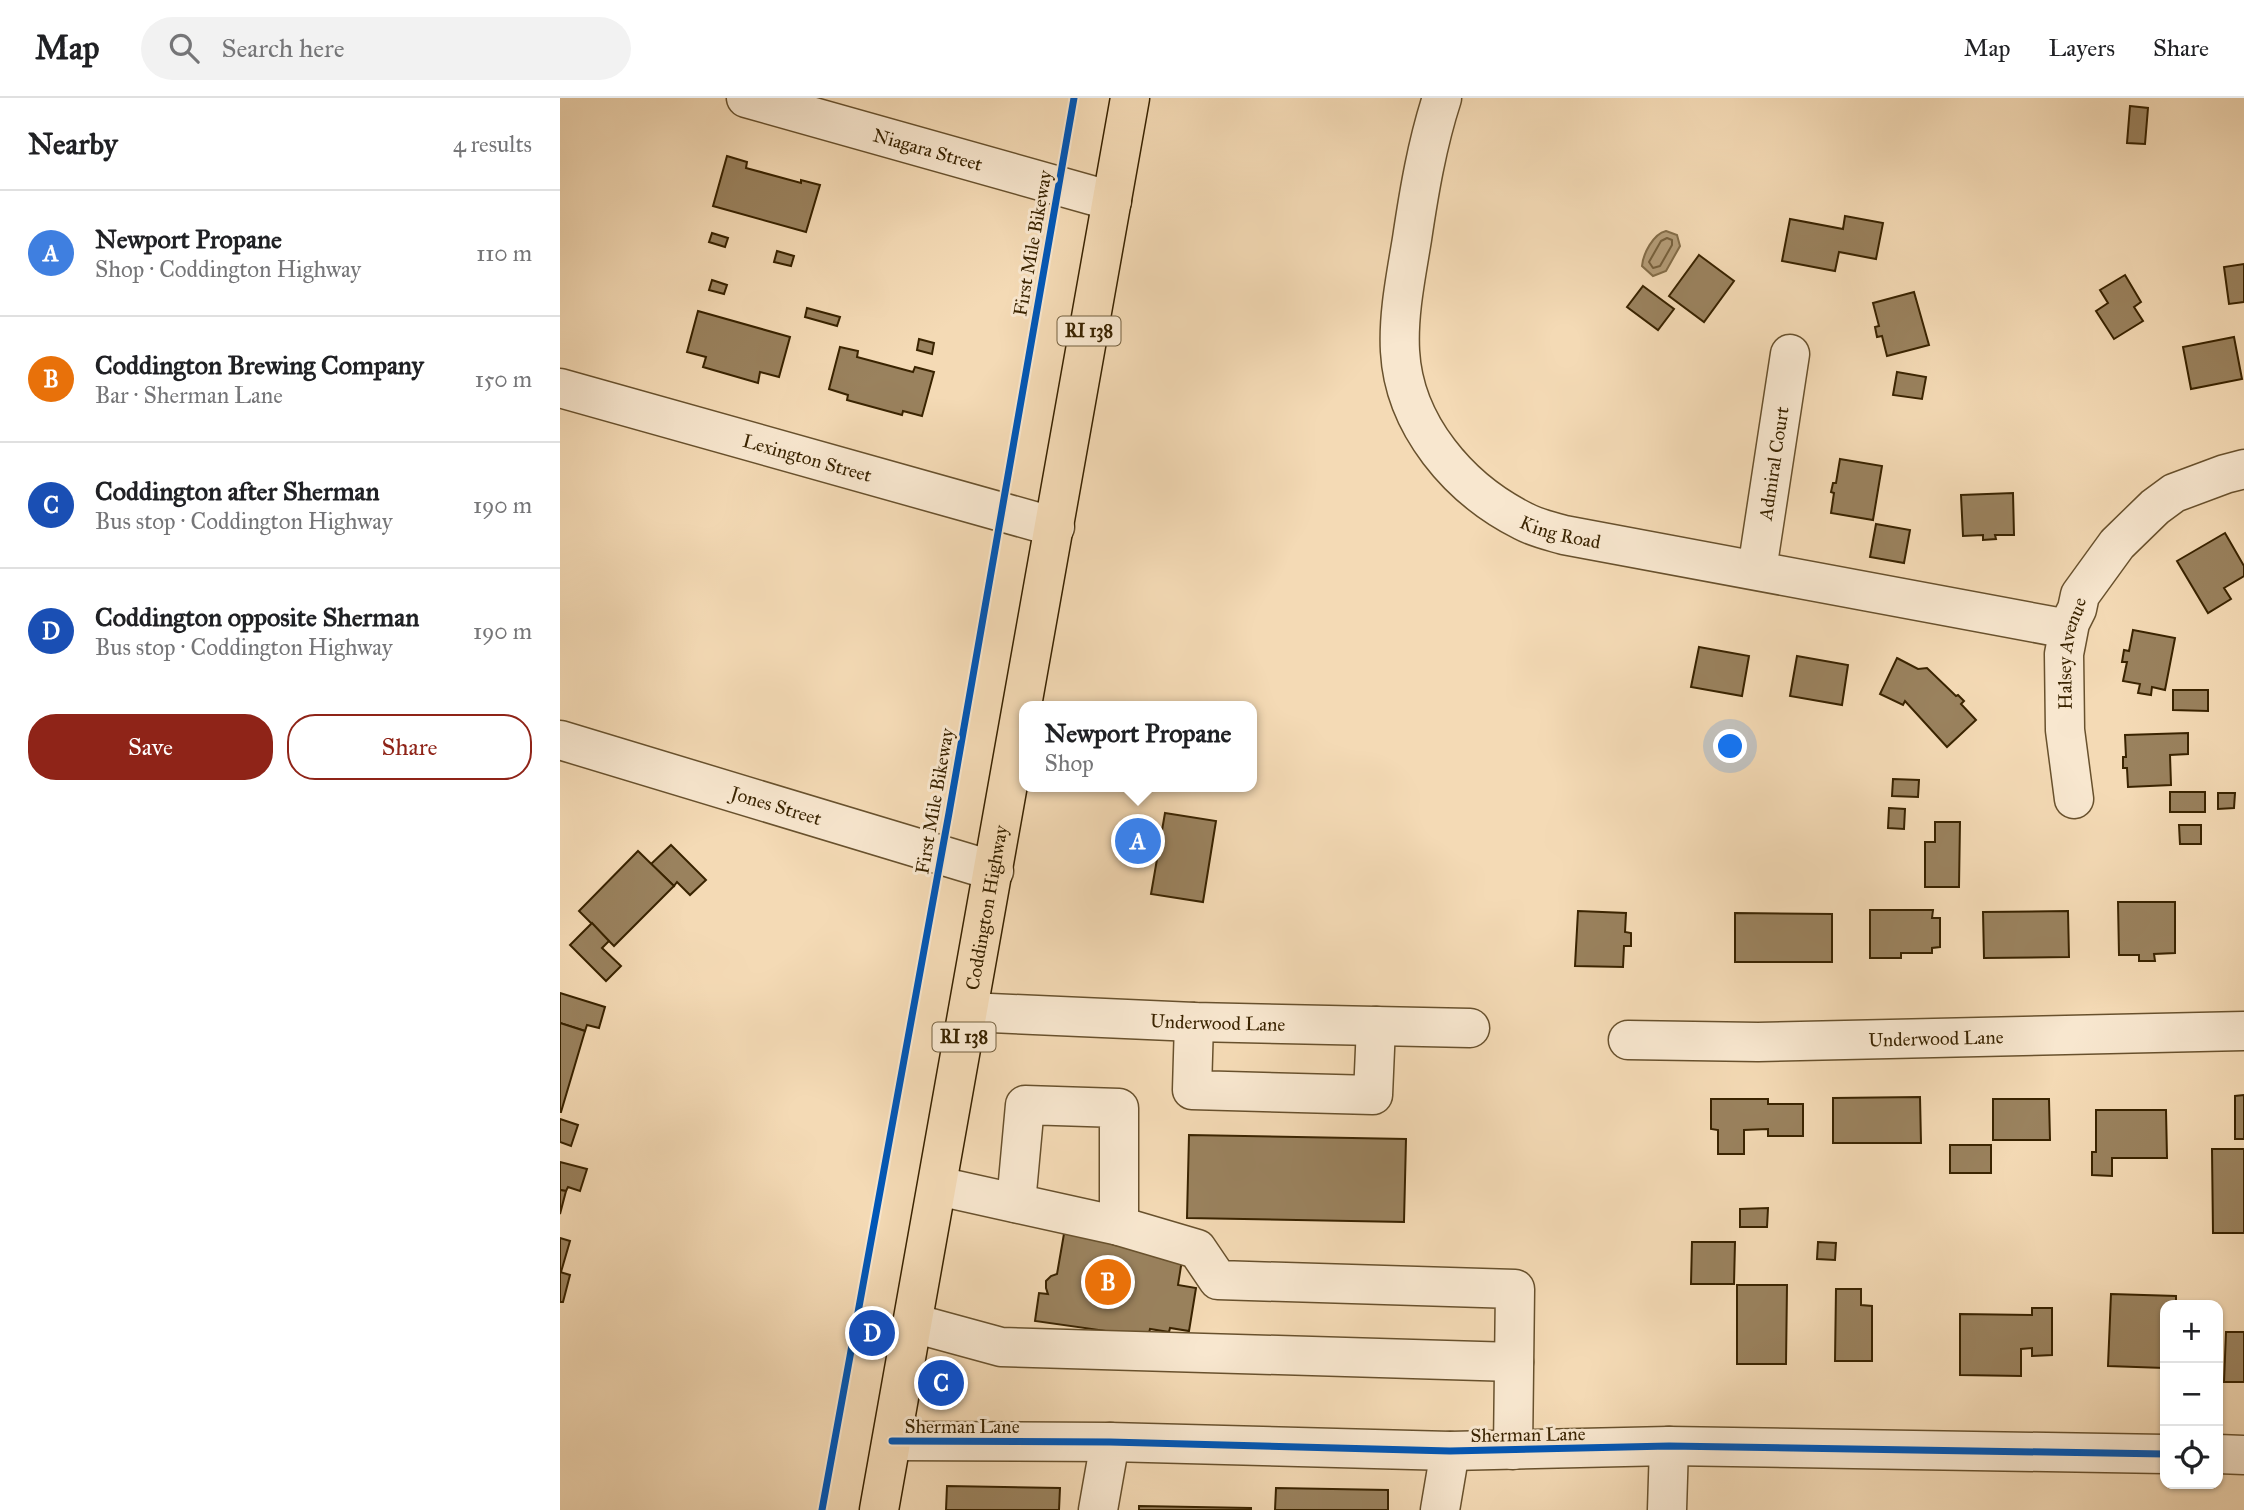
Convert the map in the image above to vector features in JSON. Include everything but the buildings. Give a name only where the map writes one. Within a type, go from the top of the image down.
[{"type":"highway","name":"Coddington Highway","points":[[1024,701],[1130,98]]},
{"type":"highway","name":"Coddington Highway","points":[[879,1510],[1019,729]]},
{"type":"street","name":"Niagara Street","points":[[746,98],[1112,201]]},
{"type":"street","name":"King Road","points":[[1441,98],[1420,190],[1400,317],[1400,353],[1405,383],[1418,419],[1441,456],[1476,490],[1526,523],[1564,535],[2068,629]]},
{"type":"street","name":"Admiral Court","points":[[1757,570],[1790,354]]},
{"type":"street","name":"Lexington Street","points":[[560,388],[1055,527]]},
{"type":"street","name":"Halsey Avenue","points":[[2074,799],[2065,730],[2064,654],[2068,629],[2080,595],[2117,544],[2146,515],[2174,494],[2244,469]]},
{"type":"street","name":"Jones Street","points":[[560,740],[994,870]]},
{"type":"street","name":"Underwood Lane","points":[[968,1012],[1194,1022],[1469,1028]]},
{"type":"street","points":[[1194,1022],[1192,1090],[1373,1095],[1376,1026]]},
{"type":"street","name":"Underwood Lane","points":[[1628,1040],[1759,1042],[2244,1031]]},
{"type":"street","points":[[1016,1203],[1025,1105],[1119,1108],[1119,1226]]},
{"type":"street","points":[[938,1186],[1119,1226],[1198,1249],[1218,1280],[1515,1290],[1513,1450]]},
{"type":"street","points":[[913,1323],[1000,1347],[1514,1362]]},
{"type":"street","name":"Sherman Lane","points":[[892,1441],[1110,1442],[1450,1451],[1669,1446],[2160,1454]]},
{"type":"street","points":[[1098,1510],[1110,1442]]},
{"type":"street","points":[[1667,1510],[1669,1446]]},
{"type":"street","points":[[1440,1510],[1450,1451]]},
{"type":"street","points":[[2223,1454],[2244,1455]]},
{"type":"water","points":[[1666,231],[1677,235],[1680,246],[1666,271],[1653,276],[1642,266],[1643,261],[1653,240]]},
{"type":"cycle path","name":"First Mile Bikeway","points":[[822,1510],[949,813],[1074,98]]},
{"type":"cycle path","points":[[892,1441],[1110,1442],[1450,1451],[1669,1446],[2160,1454]]},
{"type":"place","name":"Newport Propane","points":[[1138,841]]},
{"type":"place","name":"Coddington Brewing Company","points":[[1108,1282]]},
{"type":"place","name":"Coddington opposite Sherman","points":[[872,1333]]},
{"type":"place","name":"Coddington after Sherman","points":[[941,1383]]}]
